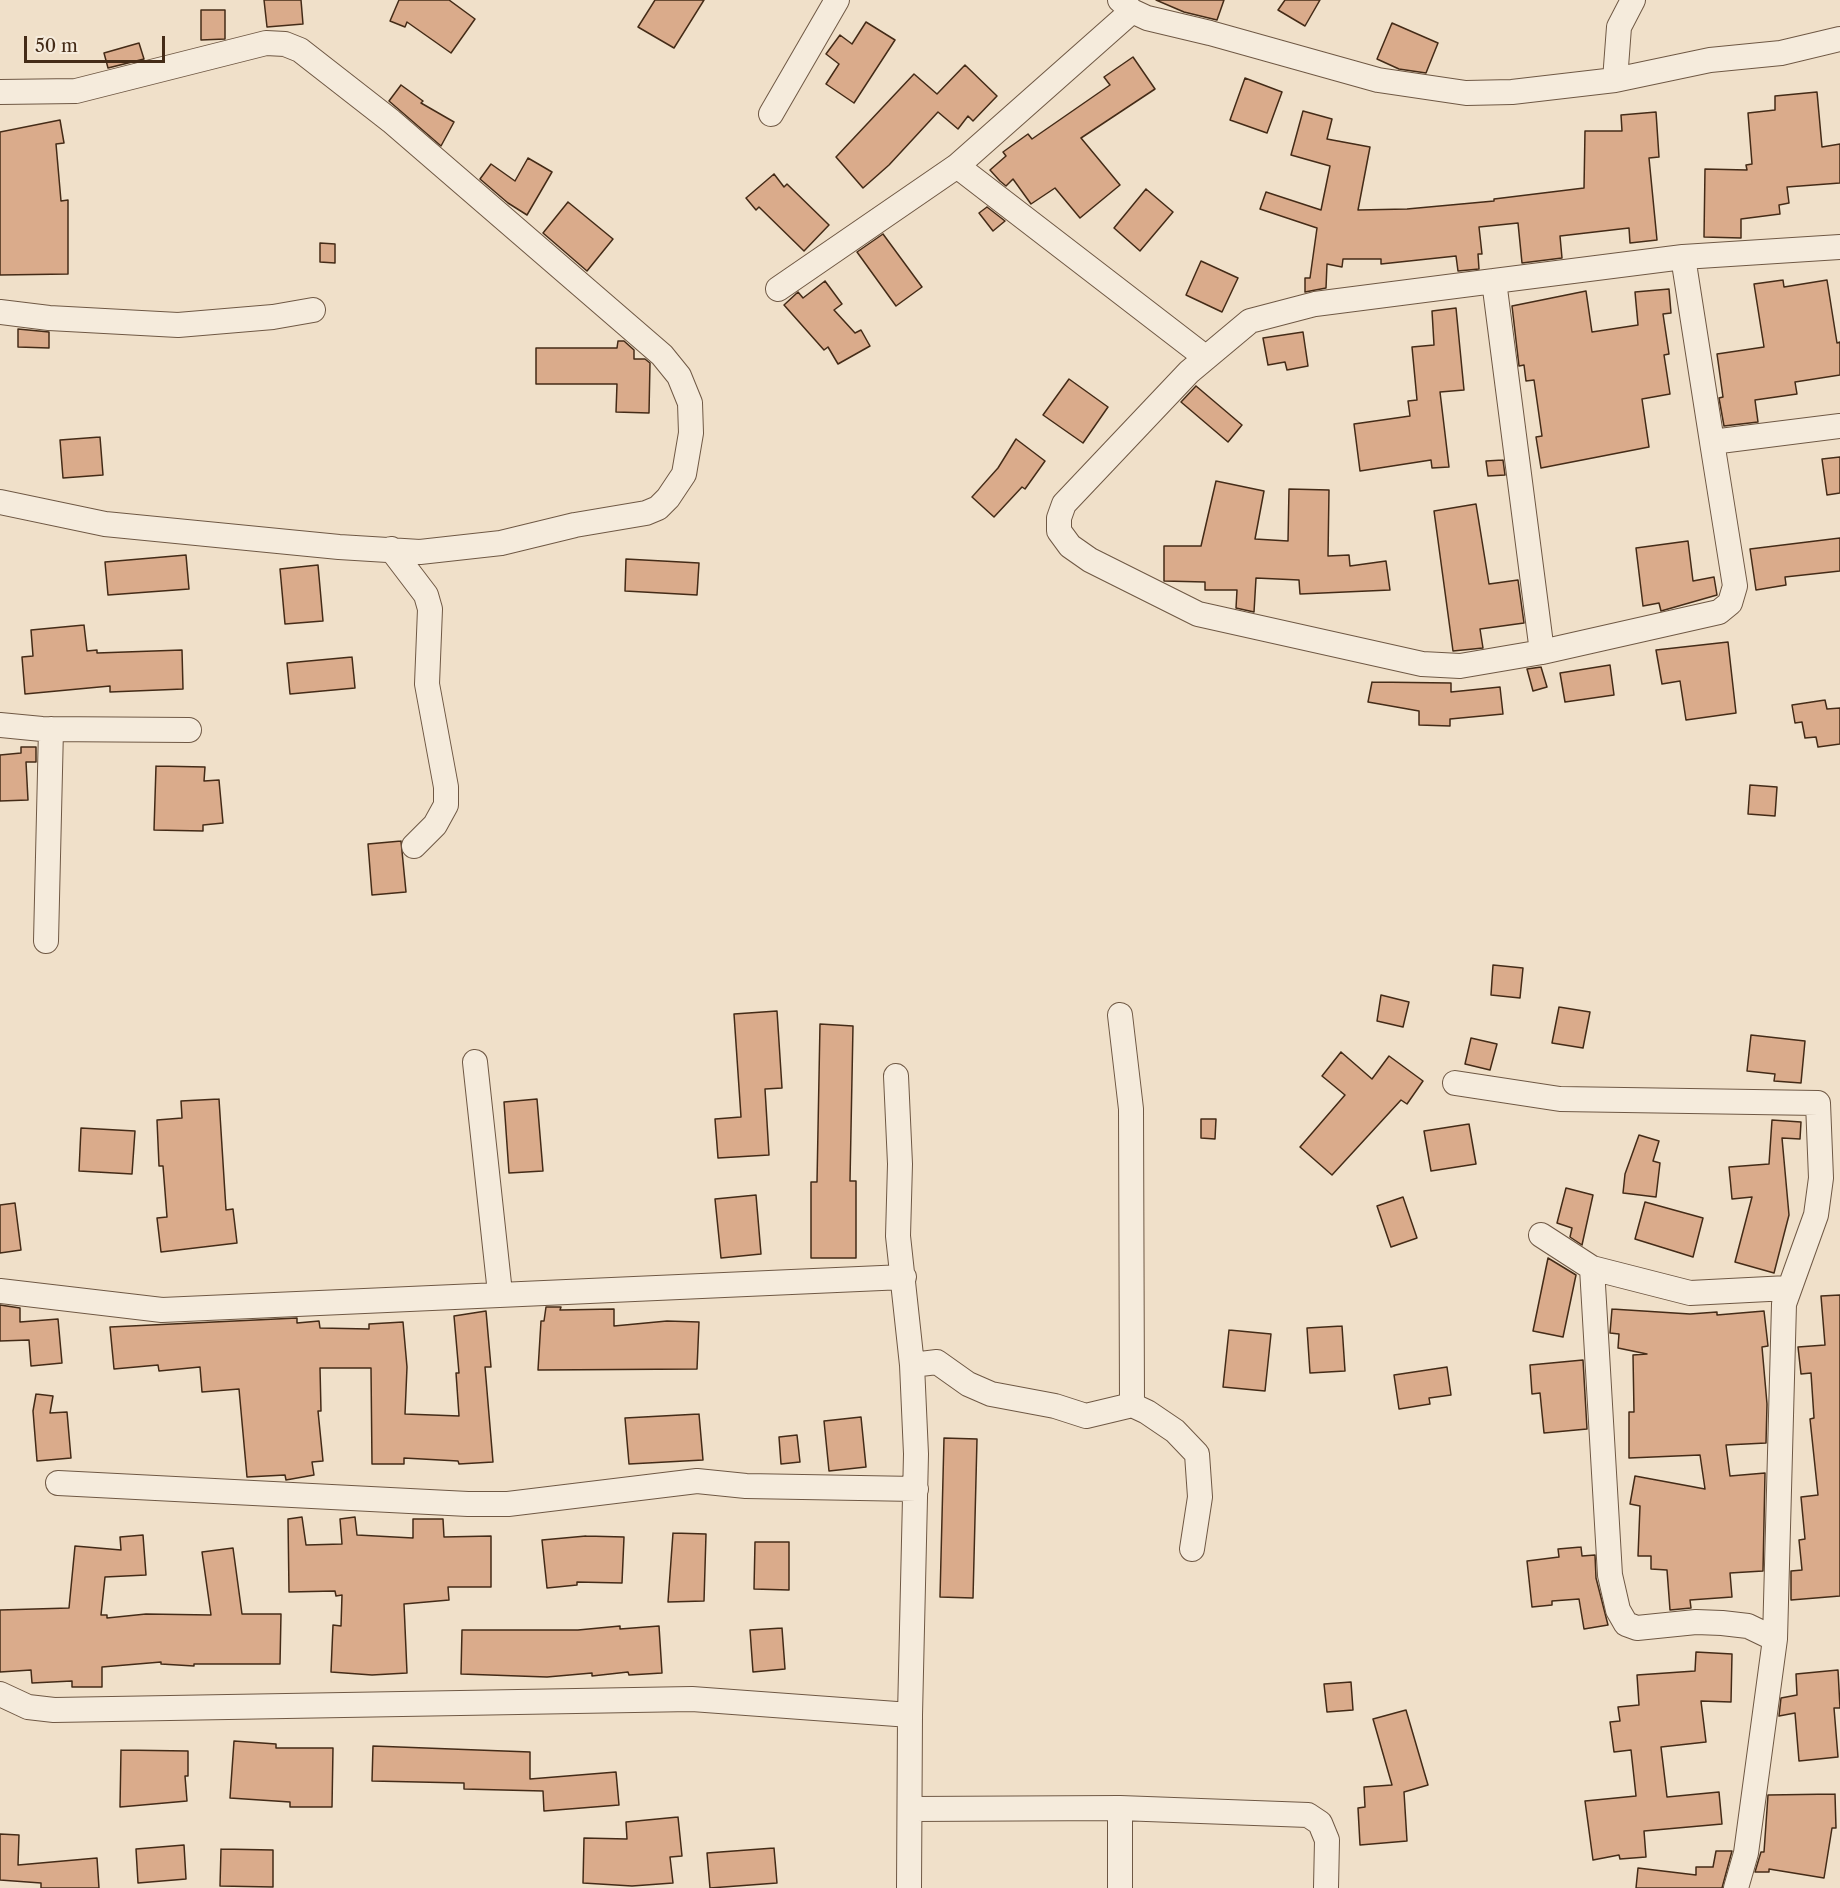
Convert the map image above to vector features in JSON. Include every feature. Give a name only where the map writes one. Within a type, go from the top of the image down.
[{"type":"street","points":[[771,114],[837,0]]},
{"type":"street","points":[[1615,80],[1619,27],[1633,0]]},
{"type":"street","points":[[778,289],[957,166],[1126,5],[1147,18],[1210,33],[1377,80],[1466,93],[1512,92],[1615,80],[1710,60],[1780,53],[1839,37]]},
{"type":"street","points":[[0,92],[76,91],[266,43],[285,44],[300,50],[391,121],[649,343],[679,376],[690,403],[691,433],[684,474],[668,498],[658,507],[646,513],[575,525],[501,543],[420,552],[339,547],[105,524],[0,502]]},
{"type":"street","points":[[957,166],[1205,357]]},
{"type":"street","points":[[1683,257],[1735,586],[1730,603],[1719,612],[1542,652],[1460,666],[1422,664],[1198,614],[1100,565],[1070,546],[1059,531],[1059,518],[1064,504],[1205,357],[1250,321],[1281,310],[1494,281],[1683,257],[1840,246]]},
{"type":"street","points":[[1494,281],[1542,652]]},
{"type":"street","points":[[0,312],[49,318],[178,325],[273,317],[313,310]]},
{"type":"street","points":[[1712,442],[1840,426]]},
{"type":"street","points":[[391,549],[426,595],[430,609],[427,684],[446,788],[446,805],[435,825],[414,846]]},
{"type":"street","points":[[0,726],[51,729],[189,730]]},
{"type":"street","points":[[46,940],[51,729]]},
{"type":"street","points":[[1120,1015],[1131,1109],[1132,1405]]},
{"type":"street","points":[[475,1062],[500,1293]]},
{"type":"street","points":[[896,1076],[900,1164],[898,1236],[912,1365],[916,1488],[910,1715],[912,1809],[909,1888]]},
{"type":"street","points":[[1455,1083],[1560,1099],[1818,1103],[1831,1176],[1784,1304],[1775,1639],[1746,1853],[1736,1888]]},
{"type":"street","points":[[1541,1235],[1592,1268],[1690,1293],[1788,1288]]},
{"type":"street","points":[[1592,1268],[1610,1575],[1613,1597],[1618,1610],[1626,1624],[1637,1628],[1696,1622],[1722,1623],[1748,1626],[1775,1639]]},
{"type":"street","points":[[0,1291],[162,1310],[500,1293],[904,1277]]},
{"type":"street","points":[[912,1365],[937,1362],[968,1384],[991,1394],[1055,1406],[1086,1416],[1132,1405],[1175,1431],[1197,1454],[1200,1497],[1192,1549]]},
{"type":"street","points":[[58,1483],[468,1504],[508,1504],[697,1481],[779,1487],[916,1488]]},
{"type":"street","points":[[0,1694],[28,1707],[54,1710],[692,1700],[910,1715]]},
{"type":"street","points":[[912,1809],[1120,1808],[1308,1815],[1320,1823],[1327,1840],[1326,1888]]},
{"type":"street","points":[[1120,1808],[1120,1888]]},
{"type":"building","points":[[264,0],[301,0],[303,24],[267,27]]},
{"type":"building","points":[[399,0],[449,0],[475,19],[451,53],[407,22],[405,27],[390,21]]},
{"type":"building","points":[[655,0],[704,0],[674,48],[638,27]]},
{"type":"building","points":[[1156,0],[1224,0],[1217,20],[1184,12]]},
{"type":"building","points":[[1285,0],[1320,0],[1305,26],[1278,10]]},
{"type":"building","points":[[201,10],[225,10],[225,39],[201,40]]},
{"type":"building","points":[[866,22],[895,40],[854,103],[826,84],[839,64],[826,54],[840,35],[852,44]]},
{"type":"building","points":[[1392,23],[1438,43],[1426,73],[1399,69],[1377,59]]},
{"type":"building","points":[[139,43],[144,59],[108,68],[104,53]]},
{"type":"building","points":[[1133,57],[1155,89],[1081,138],[1120,185],[1080,218],[1055,188],[1031,204],[1013,179],[1006,186],[990,170],[1006,156],[1003,152],[1028,134],[1032,139],[1110,85],[1104,77]]},
{"type":"building","points":[[965,65],[997,96],[973,121],[968,116],[958,129],[938,112],[889,165],[863,188],[836,157],[914,74],[937,94]]},
{"type":"building","points":[[1245,78],[1282,92],[1267,133],[1230,120]]},
{"type":"building","points":[[401,85],[423,101],[421,103],[454,122],[441,146],[389,101]]},
{"type":"building","points":[[1817,92],[1822,147],[1840,144],[1840,183],[1787,187],[1789,203],[1779,205],[1780,214],[1741,219],[1741,238],[1704,237],[1705,169],[1747,170],[1746,165],[1752,164],[1748,113],[1775,110],[1775,96]]},
{"type":"building","points":[[1303,111],[1332,119],[1327,139],[1370,147],[1358,210],[1407,209],[1494,201],[1494,199],[1584,188],[1585,131],[1622,131],[1621,115],[1656,112],[1659,157],[1649,158],[1657,240],[1630,243],[1629,228],[1560,236],[1562,258],[1522,263],[1518,223],[1479,227],[1482,254],[1478,254],[1479,269],[1458,271],[1456,256],[1381,264],[1381,259],[1343,259],[1342,267],[1327,264],[1326,288],[1305,292],[1305,278],[1310,278],[1317,228],[1260,209],[1266,192],[1321,210],[1330,166],[1291,155]]},
{"type":"building","points":[[60,120],[64,143],[56,144],[61,201],[68,200],[68,274],[0,275],[0,132]]},
{"type":"building","points":[[528,158],[552,172],[527,215],[508,203],[480,179],[491,164],[515,181]]},
{"type":"building","points":[[774,174],[784,187],[787,184],[829,225],[804,251],[759,207],[756,210],[746,198]]},
{"type":"building","points":[[1146,189],[1173,212],[1140,251],[1114,228]]},
{"type":"building","points":[[568,202],[613,239],[587,271],[543,233]]},
{"type":"building","points":[[987,207],[1005,221],[993,231],[979,213]]},
{"type":"building","points":[[883,234],[922,287],[896,306],[857,252]]},
{"type":"building","points":[[320,243],[335,244],[335,263],[320,262]]},
{"type":"building","points":[[1201,261],[1238,278],[1222,312],[1186,295]]},
{"type":"building","points":[[1783,280],[1784,287],[1827,280],[1837,343],[1840,342],[1840,375],[1795,382],[1797,394],[1755,400],[1758,422],[1724,426],[1719,398],[1723,397],[1717,354],[1764,347],[1754,284]]},
{"type":"building","points":[[825,281],[842,304],[834,310],[855,333],[861,330],[870,346],[838,364],[828,347],[824,350],[784,305],[798,292],[803,298]]},
{"type":"building","points":[[1669,289],[1671,313],[1663,314],[1669,354],[1664,355],[1670,394],[1642,399],[1649,447],[1541,468],[1536,437],[1542,436],[1534,380],[1526,381],[1524,365],[1519,366],[1512,306],[1586,291],[1592,332],[1638,325],[1635,292]]},
{"type":"building","points":[[1456,308],[1464,390],[1440,392],[1449,467],[1432,468],[1431,460],[1360,471],[1354,424],[1410,416],[1408,401],[1417,400],[1412,347],[1434,345],[1432,311]]},
{"type":"building","points":[[18,329],[49,332],[49,348],[18,347]]},
{"type":"building","points":[[1303,332],[1308,366],[1287,370],[1285,362],[1268,365],[1263,338]]},
{"type":"building","points":[[618,341],[624,341],[634,350],[634,359],[645,359],[650,363],[649,413],[616,412],[617,384],[536,384],[536,348],[617,348]]},
{"type":"building","points":[[1069,379],[1108,407],[1083,443],[1043,415]]},
{"type":"building","points":[[1196,386],[1242,425],[1228,442],[1181,402]]},
{"type":"building","points":[[100,437],[103,475],[63,478],[60,440]]},
{"type":"building","points":[[1016,439],[1045,461],[1025,489],[1022,487],[994,517],[972,497],[998,468]]},
{"type":"building","points":[[1840,457],[1840,493],[1827,495],[1822,459]]},
{"type":"building","points":[[1503,460],[1505,475],[1488,476],[1486,461]]},
{"type":"building","points":[[1216,481],[1264,491],[1255,539],[1288,541],[1289,489],[1329,490],[1328,556],[1349,555],[1350,566],[1386,561],[1390,590],[1300,594],[1299,580],[1256,578],[1254,612],[1236,608],[1237,590],[1205,590],[1205,582],[1164,581],[1164,546],[1201,546]]},
{"type":"building","points":[[1476,504],[1489,584],[1518,580],[1524,623],[1480,629],[1483,648],[1453,651],[1434,511]]},
{"type":"building","points":[[1840,538],[1840,571],[1785,577],[1786,585],[1756,590],[1750,549]]},
{"type":"building","points":[[1688,541],[1693,581],[1714,577],[1717,595],[1661,611],[1659,603],[1643,606],[1636,548]]},
{"type":"building","points":[[186,555],[189,589],[108,595],[105,562]]},
{"type":"building","points":[[626,559],[699,563],[697,595],[625,591]]},
{"type":"building","points":[[318,565],[323,621],[285,624],[280,569]]},
{"type":"building","points":[[84,625],[87,651],[97,650],[97,653],[182,650],[183,689],[110,692],[110,686],[25,694],[22,657],[33,656],[31,630]]},
{"type":"building","points":[[1728,642],[1736,713],[1686,720],[1680,681],[1662,684],[1656,650]]},
{"type":"building","points":[[352,657],[355,688],[290,694],[287,663]]},
{"type":"building","points":[[1610,665],[1614,695],[1565,702],[1560,673]]},
{"type":"building","points":[[1541,667],[1547,687],[1533,691],[1527,669]]},
{"type":"building","points":[[1372,682],[1451,683],[1451,692],[1500,687],[1503,714],[1450,719],[1450,726],[1419,725],[1419,711],[1368,702]]},
{"type":"building","points":[[1825,700],[1827,709],[1840,708],[1840,744],[1818,747],[1816,737],[1805,738],[1802,722],[1795,723],[1792,705]]},
{"type":"building","points":[[21,747],[36,747],[36,762],[26,762],[28,800],[0,801],[0,755],[21,753]]},
{"type":"building","points":[[156,766],[205,767],[204,781],[219,780],[223,823],[203,825],[203,831],[154,830]]},
{"type":"building","points":[[1750,785],[1777,787],[1775,816],[1748,814]]},
{"type":"building","points":[[401,841],[406,892],[372,895],[368,844]]},
{"type":"building","points":[[1493,965],[1523,968],[1520,998],[1491,995]]},
{"type":"building","points":[[1381,995],[1409,1002],[1403,1027],[1377,1021]]},
{"type":"building","points":[[1559,1007],[1590,1012],[1583,1048],[1552,1043]]},
{"type":"building","points":[[777,1011],[782,1088],[765,1089],[769,1155],[718,1158],[715,1119],[741,1117],[734,1014]]},
{"type":"building","points":[[820,1024],[853,1026],[850,1181],[856,1181],[856,1258],[811,1258],[811,1182],[817,1182]]},
{"type":"building","points":[[1751,1035],[1805,1041],[1801,1083],[1774,1081],[1775,1074],[1747,1071]]},
{"type":"building","points":[[1471,1038],[1497,1044],[1490,1070],[1465,1064]]},
{"type":"building","points":[[1341,1052],[1372,1079],[1389,1056],[1423,1081],[1407,1104],[1401,1100],[1332,1175],[1300,1147],[1345,1095],[1322,1076]]},
{"type":"building","points":[[219,1099],[226,1210],[233,1209],[237,1243],[161,1252],[157,1218],[167,1217],[163,1166],[159,1166],[157,1120],[182,1118],[181,1101]]},
{"type":"building","points":[[537,1099],[543,1171],[509,1173],[504,1102]]},
{"type":"building","points":[[1201,1119],[1216,1119],[1215,1139],[1201,1138]]},
{"type":"building","points":[[1772,1120],[1801,1122],[1800,1139],[1782,1138],[1789,1215],[1774,1273],[1735,1262],[1752,1197],[1732,1199],[1729,1167],[1769,1164]]},
{"type":"building","points":[[1469,1124],[1476,1164],[1431,1171],[1424,1131]]},
{"type":"building","points":[[81,1128],[135,1131],[132,1174],[79,1171]]},
{"type":"building","points":[[1639,1135],[1659,1141],[1653,1161],[1660,1163],[1656,1197],[1623,1193],[1625,1174]]},
{"type":"building","points":[[1566,1188],[1593,1195],[1582,1245],[1570,1237],[1572,1228],[1557,1223]]},
{"type":"building","points":[[756,1195],[761,1254],[721,1258],[715,1199]]},
{"type":"building","points":[[1403,1197],[1417,1238],[1391,1247],[1377,1206]]},
{"type":"building","points":[[1645,1202],[1703,1218],[1693,1257],[1635,1239]]},
{"type":"building","points":[[15,1203],[21,1250],[0,1253],[0,1205]]},
{"type":"building","points":[[1548,1258],[1576,1275],[1563,1337],[1533,1331]]},
{"type":"building","points":[[1840,1295],[1840,1596],[1791,1600],[1791,1571],[1802,1570],[1799,1540],[1805,1539],[1801,1497],[1818,1495],[1810,1419],[1814,1418],[1811,1373],[1801,1374],[1798,1347],[1825,1345],[1821,1296]]},
{"type":"building","points":[[0,1305],[20,1308],[20,1322],[58,1319],[62,1363],[31,1366],[29,1340],[0,1341]]},
{"type":"building","points":[[546,1307],[561,1307],[560,1310],[614,1309],[614,1326],[667,1321],[699,1322],[697,1369],[538,1370],[541,1321],[544,1321]]},
{"type":"building","points":[[1612,1309],[1690,1314],[1717,1312],[1717,1315],[1764,1311],[1768,1346],[1762,1347],[1767,1404],[1766,1443],[1726,1445],[1730,1476],[1765,1473],[1763,1571],[1730,1573],[1732,1597],[1690,1600],[1691,1608],[1670,1610],[1667,1570],[1651,1569],[1651,1556],[1638,1556],[1640,1506],[1630,1504],[1635,1476],[1705,1489],[1700,1455],[1629,1458],[1629,1412],[1634,1412],[1633,1355],[1647,1354],[1618,1348],[1619,1334],[1610,1333]]},
{"type":"building","points":[[486,1311],[491,1367],[485,1367],[493,1462],[459,1464],[458,1461],[404,1458],[404,1464],[372,1464],[371,1368],[320,1368],[321,1411],[318,1411],[323,1461],[312,1462],[314,1475],[286,1480],[285,1475],[247,1477],[239,1389],[202,1392],[200,1367],[159,1371],[158,1365],[114,1369],[110,1327],[297,1318],[297,1323],[319,1321],[320,1328],[369,1329],[369,1324],[403,1322],[407,1367],[405,1414],[459,1416],[456,1373],[459,1373],[454,1316]]},
{"type":"building","points":[[1342,1326],[1345,1371],[1310,1373],[1307,1328]]},
{"type":"building","points":[[1229,1330],[1271,1334],[1265,1391],[1223,1387]]},
{"type":"building","points":[[1583,1360],[1587,1429],[1544,1433],[1540,1393],[1532,1394],[1530,1365]]},
{"type":"building","points":[[1447,1367],[1451,1395],[1429,1398],[1430,1404],[1399,1409],[1394,1375]]},
{"type":"building","points":[[36,1394],[53,1396],[50,1413],[67,1412],[71,1458],[37,1461],[33,1411]]},
{"type":"building","points":[[699,1414],[703,1460],[629,1464],[625,1418]]},
{"type":"building","points":[[861,1417],[866,1467],[829,1471],[824,1421]]},
{"type":"building","points":[[797,1435],[800,1462],[781,1464],[779,1437]]},
{"type":"building","points":[[944,1438],[977,1439],[973,1598],[940,1597]]},
{"type":"building","points":[[302,1517],[306,1545],[342,1544],[340,1519],[355,1517],[357,1535],[413,1538],[413,1519],[443,1519],[444,1537],[491,1536],[491,1587],[448,1587],[449,1600],[404,1604],[407,1673],[372,1675],[331,1672],[333,1625],[341,1626],[342,1595],[336,1596],[335,1591],[289,1592],[288,1519]]},
{"type":"building","points":[[673,1533],[706,1534],[704,1601],[668,1602]]},
{"type":"building","points":[[143,1535],[146,1575],[105,1577],[101,1615],[107,1615],[107,1618],[146,1614],[211,1615],[202,1552],[233,1548],[242,1614],[281,1614],[280,1664],[194,1664],[194,1666],[161,1664],[161,1662],[102,1667],[102,1687],[72,1687],[72,1681],[32,1683],[31,1670],[0,1672],[0,1610],[69,1608],[75,1546],[121,1550],[120,1537]]},
{"type":"building","points":[[586,1536],[624,1537],[622,1583],[577,1582],[577,1585],[547,1588],[542,1540]]},
{"type":"building","points":[[755,1542],[789,1542],[789,1590],[754,1589]]},
{"type":"building","points":[[1581,1547],[1582,1556],[1595,1555],[1596,1578],[1608,1625],[1584,1629],[1579,1599],[1552,1601],[1552,1605],[1532,1607],[1527,1561],[1559,1557],[1558,1549]]},
{"type":"building","points":[[620,1626],[620,1629],[659,1626],[662,1673],[629,1675],[628,1672],[592,1676],[592,1673],[547,1677],[461,1674],[462,1630],[578,1630]]},
{"type":"building","points":[[782,1628],[785,1669],[753,1672],[750,1630]]},
{"type":"building","points":[[1696,1652],[1732,1654],[1731,1702],[1701,1701],[1706,1742],[1661,1747],[1667,1797],[1719,1792],[1722,1824],[1644,1831],[1646,1857],[1620,1859],[1619,1855],[1593,1860],[1585,1801],[1636,1796],[1631,1750],[1614,1752],[1610,1722],[1620,1721],[1618,1707],[1639,1705],[1637,1675],[1695,1671]]},
{"type":"building","points":[[1838,1670],[1840,1708],[1834,1708],[1838,1757],[1799,1761],[1795,1713],[1779,1716],[1781,1698],[1797,1695],[1796,1674]]},
{"type":"building","points":[[1351,1682],[1353,1710],[1327,1712],[1324,1684]]},
{"type":"building","points":[[1406,1710],[1428,1785],[1404,1792],[1407,1841],[1360,1845],[1358,1808],[1365,1807],[1364,1787],[1392,1785],[1373,1719]]},
{"type":"building","points":[[234,1741],[276,1744],[276,1748],[333,1748],[332,1807],[290,1807],[290,1802],[230,1798]]},
{"type":"building","points":[[373,1746],[530,1752],[530,1779],[616,1772],[619,1805],[544,1811],[543,1791],[464,1789],[464,1783],[372,1781]]},
{"type":"building","points":[[121,1750],[188,1751],[188,1776],[185,1776],[187,1801],[120,1807]]},
{"type":"building","points":[[1835,1794],[1836,1828],[1832,1828],[1824,1878],[1769,1869],[1769,1872],[1755,1872],[1761,1852],[1764,1852],[1768,1795]]},
{"type":"building","points":[[678,1817],[682,1856],[670,1857],[673,1883],[632,1886],[583,1883],[584,1838],[627,1839],[626,1822]]},
{"type":"building","points":[[0,1834],[19,1835],[18,1865],[97,1858],[99,1888],[41,1888],[41,1883],[0,1880]]},
{"type":"building","points":[[184,1845],[186,1879],[138,1883],[136,1849]]},
{"type":"building","points":[[774,1848],[777,1883],[710,1888],[707,1853]]},
{"type":"building","points":[[221,1849],[273,1850],[273,1887],[220,1886]]},
{"type":"building","points":[[1716,1851],[1732,1851],[1722,1888],[1636,1888],[1638,1868],[1696,1875],[1696,1867],[1713,1867]]}]
